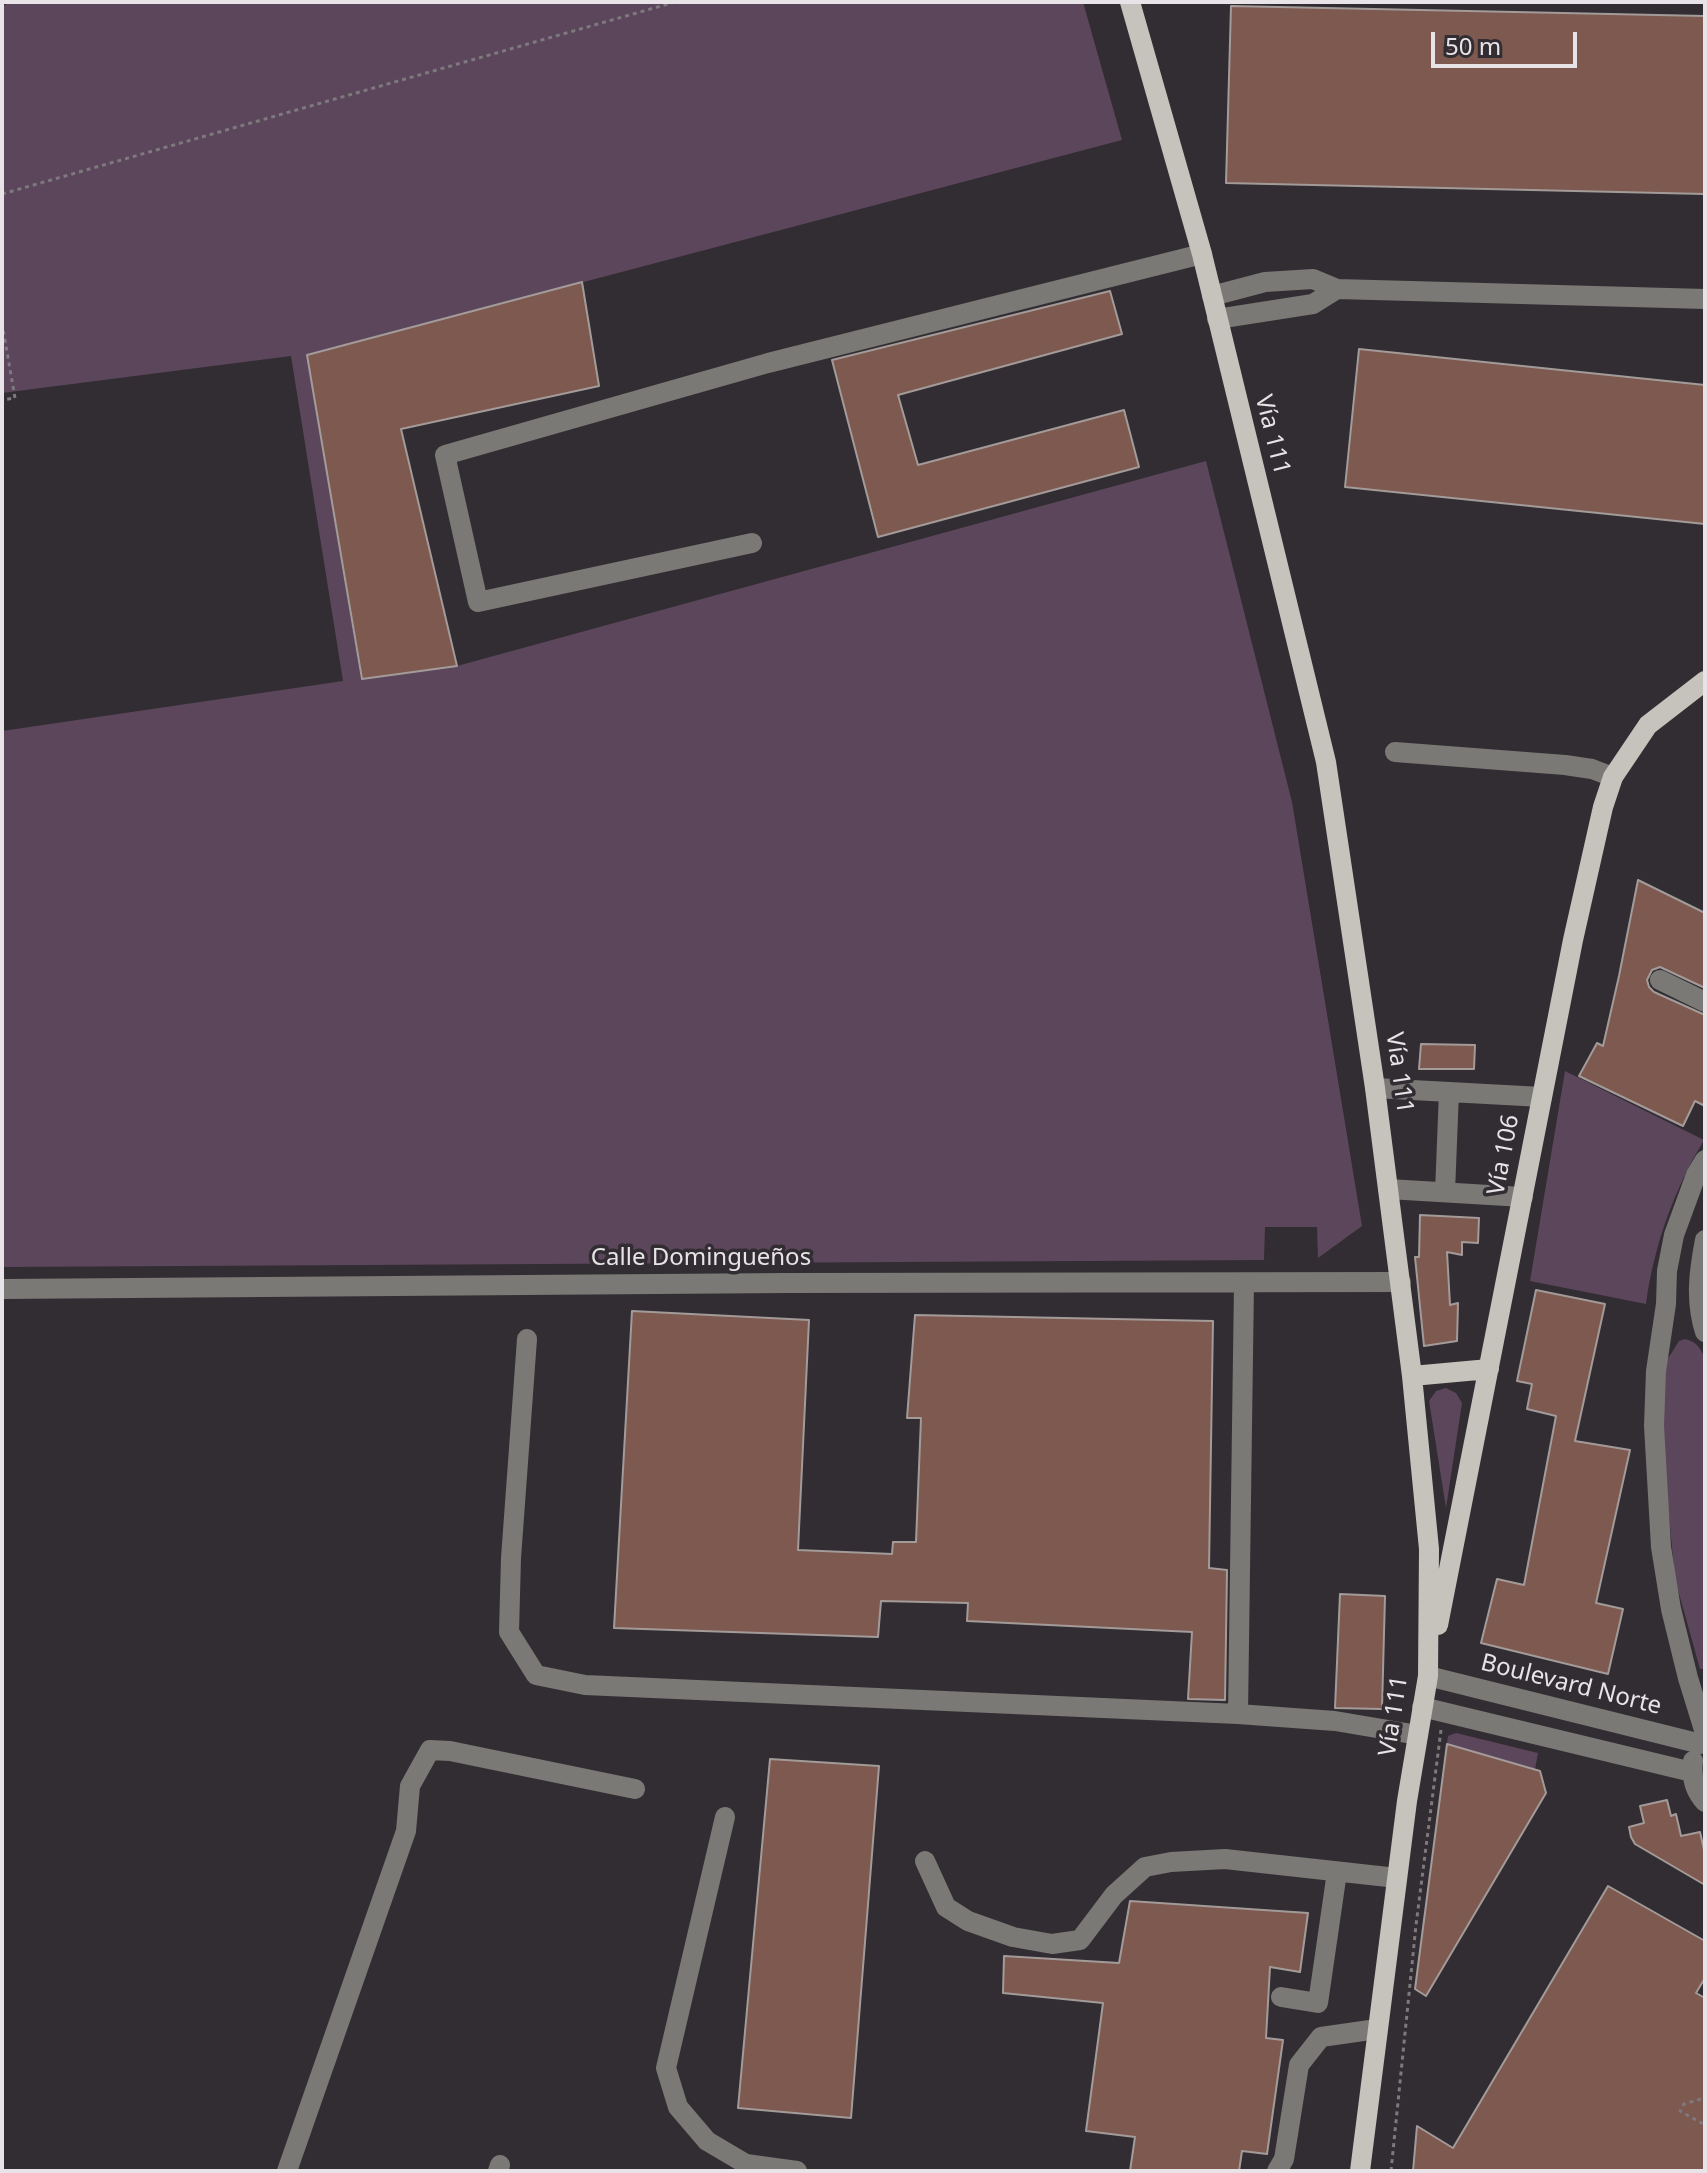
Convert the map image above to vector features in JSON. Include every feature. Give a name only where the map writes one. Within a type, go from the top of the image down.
[{"type":"main road","name":"Vía 111","points":[[1130,2],[1202,254],[1326,762],[1375,1088],[1412,1376],[1429,1549],[1428,1676],[1397,1878],[1360,2171]]},
{"type":"main road","name":"Vía 106","points":[[1428,1676],[1592,849],[1613,777],[1648,725],[1705,681]]},
{"type":"main road","points":[[1412,1376],[1489,1369]]},
{"type":"street","points":[[752,543],[478,602],[445,455],[768,363],[1202,254]]},
{"type":"street","points":[[1212,296],[1265,282],[1313,279],[1337,289],[1705,299]]},
{"type":"street","points":[[1217,319],[1313,304],[1337,289]]},
{"type":"street","points":[[1395,752],[1565,765],[1592,769],[1613,777]]},
{"type":"street","points":[[1660,980],[1705,1002]]},
{"type":"street","points":[[1375,1088],[1542,1097]]},
{"type":"street","points":[[1445,1192],[1449,1092]]},
{"type":"street","points":[[1705,1160],[1696,1175],[1674,1235],[1667,1271],[1654,1398],[1661,1547],[1671,1609],[1704,1739],[1696,1753],[1692,1772],[1694,1785],[1705,1802]]},
{"type":"street","points":[[1388,1189],[1523,1197]]},
{"type":"street","points":[[1705,1240],[1699,1269],[1698,1303],[1705,1332]]},
{"type":"street","name":"Calle Domingueños","points":[[2,1289],[1401,1282]]},
{"type":"street","points":[[1238,1714],[1244,1283]]},
{"type":"street","points":[[1666,1304],[1698,1303]]},
{"type":"street","points":[[527,1339],[511,1558],[509,1632],[536,1675],[585,1685],[1238,1714],[1335,1721],[1418,1735]]},
{"type":"street","name":"Boulevard Norte","points":[[1428,1676],[1704,1739]]},
{"type":"street","points":[[1422,1707],[1692,1772]]},
{"type":"street","points":[[287,2171],[406,1831],[410,1786],[430,1750],[450,1751],[635,1789]]},
{"type":"street","points":[[725,1817],[666,2068],[678,2107],[707,2141],[745,2168],[797,2171]]},
{"type":"street","points":[[925,1861],[946,1907],[968,1921],[1013,1937],[1052,1944],[1080,1940],[1114,1895],[1145,1867],[1171,1862],[1225,1859],[1397,1878]]},
{"type":"street","points":[[1281,1997],[1318,2003],[1337,1872]]},
{"type":"street","points":[[1277,2171],[1284,2159],[1299,2065],[1321,2037],[1377,2029]]},
{"type":"path","points":[[2,194],[675,2]]},
{"type":"path","points":[[2,323],[15,398],[2,400]]},
{"type":"path","points":[[1391,2171],[1414,1940],[1443,1713]]},
{"type":"path","points":[[1701,2099],[1684,2104],[1680,2111],[1705,2125]]},
{"type":"shaded area","points":[[12,2],[1083,2],[1122,140],[307,355],[361,679],[457,666],[1206,461],[1292,802],[1362,1226],[1318,1258],[1317,1227],[1265,1227],[1264,1260],[2,1267],[2,731],[343,681],[291,356],[2,393],[2,6]]},
{"type":"shaded area","points":[[1565,1071],[1704,1140],[1683,1178],[1667,1219],[1654,1261],[1646,1304],[1530,1281]]},
{"type":"shaded area","points":[[1685,1339],[1698,1346],[1705,1359],[1705,1669],[1700,1669],[1675,1579],[1659,1410],[1667,1360],[1679,1341]]},
{"type":"shaded area","points":[[1446,1388],[1456,1393],[1462,1403],[1446,1508],[1429,1401],[1436,1391]]},
{"type":"shaded area","points":[[1456,1733],[1538,1753],[1535,1769],[1447,1744],[1448,1736]]},
{"type":"building","points":[[1231,6],[1705,16],[1705,194],[1226,183]]},
{"type":"building","points":[[582,282],[599,386],[401,429],[457,666],[362,679],[307,355]]},
{"type":"building","points":[[1110,291],[1122,334],[898,395],[918,465],[1124,410],[1139,467],[878,537],[832,360]]},
{"type":"building","points":[[1359,349],[1705,385],[1705,524],[1345,487]]},
{"type":"building","points":[[1638,880],[1705,913],[1705,988],[1660,967],[1652,970],[1647,980],[1654,992],[1705,1015],[1705,1106],[1695,1101],[1683,1126],[1579,1076],[1597,1043],[1603,1046]]},
{"type":"building","points":[[1421,1044],[1475,1045],[1474,1069],[1419,1069]]},
{"type":"building","points":[[1420,1215],[1479,1218],[1478,1243],[1462,1242],[1462,1255],[1447,1252],[1450,1305],[1458,1303],[1457,1341],[1424,1346],[1415,1257],[1419,1257]]},
{"type":"building","points":[[1536,1290],[1605,1304],[1575,1441],[1630,1450],[1596,1603],[1623,1609],[1608,1674],[1481,1643],[1497,1579],[1524,1585],[1556,1416],[1527,1409],[1532,1384],[1517,1381]]},
{"type":"building","points":[[632,1311],[809,1320],[798,1550],[892,1554],[893,1542],[916,1542],[921,1418],[907,1418],[915,1315],[1213,1321],[1209,1568],[1227,1570],[1225,1700],[1188,1699],[1192,1632],[967,1621],[968,1603],[881,1601],[878,1637],[614,1628]]},
{"type":"building","points":[[1340,1594],[1385,1596],[1382,1709],[1335,1708]]},
{"type":"building","points":[[1447,1744],[1540,1771],[1546,1793],[1426,1996],[1415,1989]]},
{"type":"building","points":[[770,1759],[879,1766],[851,2118],[738,2108]]},
{"type":"building","points":[[1667,1800],[1671,1816],[1676,1814],[1681,1836],[1700,1832],[1705,1854],[1705,1885],[1635,1844],[1631,1837],[1629,1827],[1644,1823],[1640,1806]]},
{"type":"building","points":[[1608,1886],[1705,1941],[1705,1978],[1696,1993],[1705,1998],[1705,2171],[1413,2171],[1417,2126],[1453,2148]]},
{"type":"building","points":[[1130,1901],[1308,1913],[1300,1972],[1270,1967],[1266,2038],[1283,2040],[1267,2154],[1242,2151],[1239,2171],[1130,2171],[1135,2137],[1086,2131],[1103,2003],[1003,1993],[1004,1956],[1119,1963]]}]
